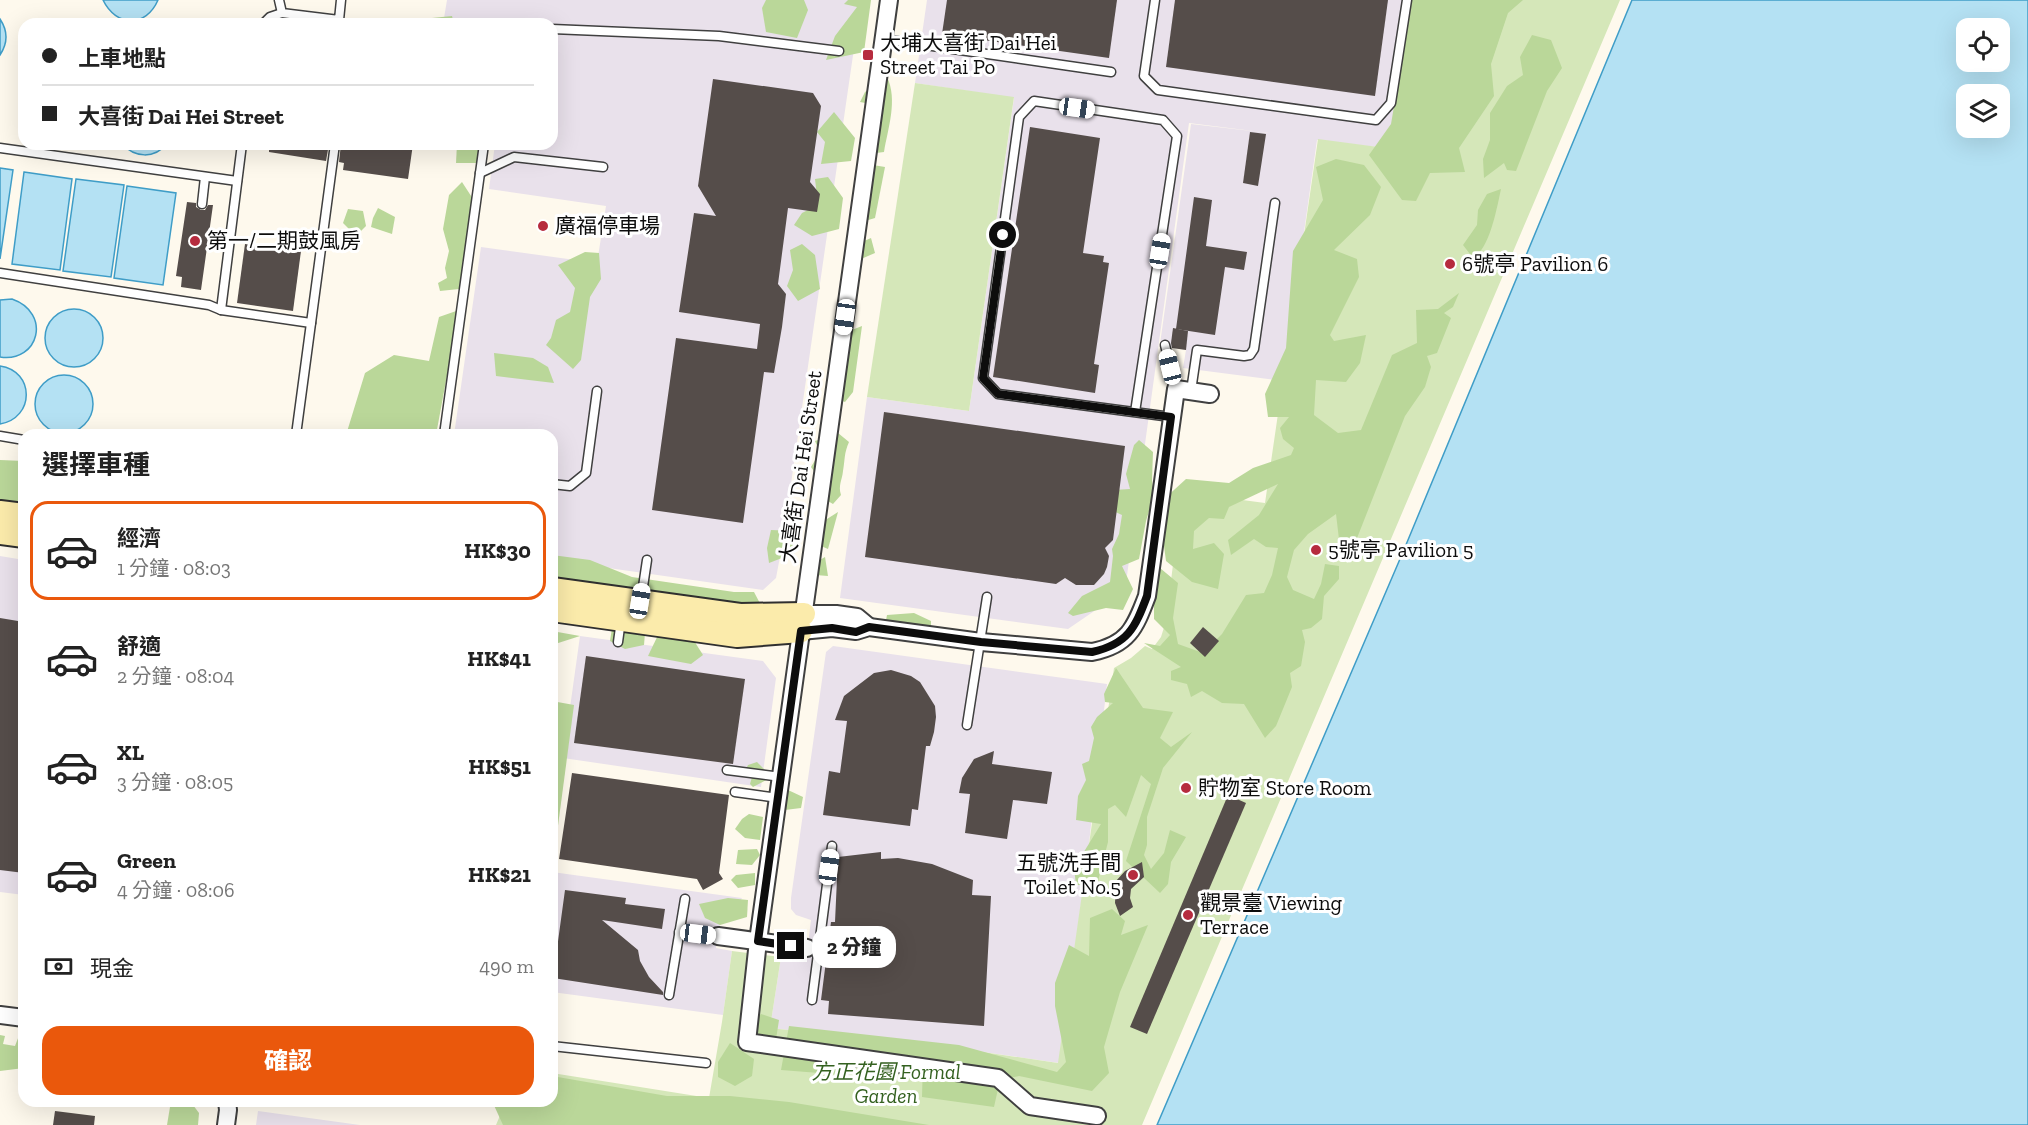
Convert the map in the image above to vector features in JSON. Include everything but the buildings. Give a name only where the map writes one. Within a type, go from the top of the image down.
[{"type":"street","name":"大喜街 Dai Hei Street","points":[[889,0],[758,941],[747,1042],[998,1078],[1030,1106],[1097,1116]]},
{"type":"street","points":[[558,612],[619,631],[737,636],[836,614],[857,617],[869,627],[981,642],[1092,652],[1110,648],[1122,640],[1137,623],[1147,596],[1171,417],[1183,390],[1210,394]]},
{"type":"street","points":[[0,512],[18,514]]},
{"type":"street","points":[[0,533],[18,535]]},
{"type":"street","points":[[558,590],[802,623]]},
{"type":"street","points":[[718,936],[812,949]]},
{"type":"street","points":[[0,1015],[18,1017]]},
{"type":"street","points":[[226,1125],[228,1107]]},
{"type":"lane","points":[[279,0],[282,13]]},
{"type":"lane","points":[[340,18],[341,0]]},
{"type":"lane","points":[[1155,0],[1144,75],[1158,90],[1376,120],[1391,103],[1407,0]]},
{"type":"lane","points":[[269,18],[282,13],[314,18]]},
{"type":"lane","points":[[558,29],[719,36],[839,51]]},
{"type":"lane","points":[[884,39],[1111,72]]},
{"type":"lane","points":[[1135,412],[1177,136],[1163,120],[1034,101],[1019,117],[983,378],[998,394],[1171,417]]},
{"type":"lane","points":[[0,148],[237,181]]},
{"type":"lane","points":[[221,309],[241,150]]},
{"type":"lane","points":[[297,429],[334,150]]},
{"type":"lane","points":[[445,429],[483,150]]},
{"type":"lane","points":[[480,173],[514,157],[603,167]]},
{"type":"lane","points":[[202,204],[205,177]]},
{"type":"lane","points":[[1183,390],[1197,350],[1247,356],[1254,349],[1275,203]]},
{"type":"lane","points":[[0,273],[311,323]]},
{"type":"lane","points":[[1165,345],[1183,390]]},
{"type":"lane","points":[[558,485],[570,486],[586,473],[597,391]]},
{"type":"lane","points":[[0,436],[18,439]]},
{"type":"lane","points":[[640,601],[647,560]]},
{"type":"lane","points":[[968,725],[987,597]]},
{"type":"lane","points":[[727,770],[781,777]]},
{"type":"lane","points":[[735,792],[778,798]]},
{"type":"lane","points":[[812,1000],[812,949],[832,846]]},
{"type":"lane","points":[[669,995],[685,899]]},
{"type":"lane","points":[[679,932],[718,936]]},
{"type":"lane","points":[[558,1047],[706,1064]]},
{"type":"shaded area","points":[[447,0],[861,0],[782,546],[776,578],[763,590],[558,561],[558,429],[455,429],[481,247],[597,263],[606,206],[489,189],[494,150],[558,150],[558,18],[444,18]]},
{"type":"shaded area","points":[[927,0],[1421,0],[1401,150],[1317,140],[1283,381],[1183,368],[1186,350],[1160,344],[1191,124],[1269,133],[1189,123],[1125,590],[1068,629],[840,598],[867,397],[969,411],[1014,98],[915,83]]},
{"type":"shaded area","points":[[0,556],[18,559],[18,894],[0,892]]},
{"type":"shaded area","points":[[580,636],[763,661],[776,678],[761,787],[563,758]]},
{"type":"shaded area","points":[[833,646],[1107,684],[1087,861],[1059,1063],[976,1051],[770,1028],[781,957],[806,960],[811,920],[796,915],[791,909],[791,898],[826,652]]},
{"type":"shaded area","points":[[558,873],[742,898],[736,908],[722,912],[716,948],[732,951],[723,1015],[558,993]]},
{"type":"shaded area","points":[[258,1111],[360,1125],[256,1125]]},
{"type":"green space","points":[[766,0],[804,0],[808,10],[797,38],[766,32],[762,8]]},
{"type":"green space","points":[[848,0],[871,0],[864,52],[826,60],[835,36],[857,7],[844,4]]},
{"type":"green space","points":[[1412,0],[1523,0],[1508,13],[1491,64],[1494,96],[1459,148],[1465,172],[1430,173],[1416,201],[1402,200],[1369,155],[1391,124]]},
{"type":"green space","name":"方正花園 Formal Garden","points":[[1424,0],[1620,0],[1142,1125],[496,1125],[504,1107],[558,1107],[558,1074],[709,1098],[732,951],[781,957],[770,1028],[976,1051],[1058,1063],[1114,668],[1145,646],[1152,649],[1161,637],[1166,621],[1182,492],[1265,503],[1318,139],[1401,150]]},
{"type":"green space","points":[[1532,35],[1551,40],[1562,68],[1547,91],[1516,171],[1507,170],[1504,163],[1484,178],[1483,159],[1490,140],[1490,113],[1507,86],[1523,75],[1520,57]]},
{"type":"green space","points":[[887,77],[892,95],[891,114],[884,152],[876,153],[882,106],[860,102],[865,92]]},
{"type":"green space","points":[[915,83],[1014,97],[969,411],[867,397]]},
{"type":"green space","points":[[834,112],[855,138],[851,161],[821,164],[825,142],[817,132]]},
{"type":"green space","points":[[457,150],[481,150],[479,163],[456,163]]},
{"type":"green space","points":[[1336,159],[1364,165],[1381,187],[1370,215],[1334,250],[1357,259],[1359,277],[1330,335],[1334,341],[1366,335],[1360,363],[1346,382],[1316,380],[1314,415],[1338,433],[1361,430],[1392,355],[1417,343],[1416,310],[1438,309],[1459,293],[1453,307],[1444,313],[1451,318],[1437,353],[1427,356],[1431,367],[1425,387],[1405,416],[1350,556],[1341,556],[1336,514],[1308,534],[1294,550],[1287,577],[1293,590],[1314,599],[1321,584],[1325,564],[1339,566],[1339,579],[1324,596],[1322,619],[1311,628],[1302,630],[1305,642],[1301,666],[1290,673],[1292,687],[1276,726],[1265,738],[1244,704],[1222,703],[1202,691],[1191,697],[1187,684],[1171,680],[1171,671],[1181,667],[1144,643],[1160,646],[1170,635],[1154,619],[1154,587],[1160,568],[1178,583],[1173,618],[1178,644],[1203,653],[1222,634],[1246,595],[1264,593],[1272,575],[1278,548],[1266,547],[1254,539],[1231,555],[1228,540],[1259,515],[1278,484],[1229,507],[1224,519],[1209,518],[1194,531],[1193,549],[1214,543],[1224,554],[1218,589],[1192,582],[1166,561],[1164,546],[1151,511],[1186,479],[1229,483],[1253,468],[1291,455],[1294,448],[1283,439],[1280,428],[1289,417],[1268,417],[1265,394],[1286,348],[1293,251],[1323,200],[1316,167]]},
{"type":"green space","points":[[873,165],[885,167],[875,218],[855,224]]},
{"type":"green space","points":[[828,177],[843,198],[839,229],[812,236],[794,225],[802,213],[818,205],[815,179]]},
{"type":"green space","points":[[462,182],[473,199],[471,245],[459,289],[440,291],[438,283],[447,278],[445,268],[449,251],[443,229],[449,195]]},
{"type":"green space","points":[[1501,189],[1488,237],[1479,253],[1473,258],[1463,245],[1477,225],[1478,210],[1487,194]]},
{"type":"green space","points":[[378,208],[395,217],[392,234],[371,227]]},
{"type":"green space","points":[[348,209],[363,211],[366,226],[356,236],[343,223]]},
{"type":"green space","points":[[871,238],[875,253],[847,265],[846,249]]},
{"type":"green space","points":[[802,244],[815,255],[820,289],[798,301],[787,286],[793,270],[790,250]]},
{"type":"green space","points":[[585,252],[599,253],[601,279],[590,297],[581,360],[573,369],[546,345],[551,338],[556,320],[570,312],[575,288],[558,265]]},
{"type":"green space","points":[[459,310],[437,429],[348,429],[365,373],[394,355],[429,361],[439,317]]},
{"type":"green space","points":[[862,326],[853,392],[845,402],[826,395],[835,358],[834,337]]},
{"type":"green space","points":[[494,353],[533,358],[548,367],[554,383],[496,376]]},
{"type":"green space","points":[[838,433],[849,442],[840,486],[841,495],[833,504],[816,494],[818,477],[811,467],[820,452],[815,441]]},
{"type":"green space","points":[[1139,440],[1153,452],[1154,495],[1146,521],[1139,559],[1122,566],[1133,589],[1123,610],[1106,608],[1073,616],[1068,613],[1082,596],[1110,582],[1112,549],[1119,534],[1122,515],[1111,510],[1114,490],[1130,489],[1126,474],[1134,445]]},
{"type":"green space","points":[[0,460],[18,461],[18,536],[0,535]]},
{"type":"green space","points":[[838,512],[828,549],[807,540],[827,519]]},
{"type":"green space","points":[[771,530],[796,531],[795,553],[769,563],[767,548]]},
{"type":"green space","points":[[558,556],[590,560],[632,577],[734,592],[754,592],[765,613],[558,608]]},
{"type":"green space","points":[[825,557],[828,576],[803,574],[804,569]]},
{"type":"green space","points":[[914,613],[931,621],[931,636],[914,634],[899,640],[884,631],[887,615]]},
{"type":"green space","points":[[612,628],[645,633],[644,645],[625,649],[610,641]]},
{"type":"green space","points":[[660,631],[691,636],[703,655],[691,664],[648,656]]},
{"type":"green space","points":[[558,632],[580,636],[558,643]]},
{"type":"green space","points":[[1116,668],[1143,708],[1173,712],[1160,738],[1171,747],[1192,732],[1163,768],[1147,817],[1147,845],[1144,855],[1151,869],[1164,853],[1170,830],[1186,837],[1171,862],[1168,884],[1160,893],[1126,861],[1151,784],[1141,775],[1126,817],[1115,805],[1108,809],[1108,842],[1097,885],[1076,885],[1074,868],[1101,824],[1076,820],[1078,796],[1086,780],[1082,764],[1089,761],[1094,738],[1091,727],[1097,717],[1113,703],[1105,702],[1104,694]]},
{"type":"green space","points":[[558,702],[574,705],[558,826]]},
{"type":"green space","points":[[757,762],[772,777],[753,787],[750,784],[752,777],[744,773],[748,765]]},
{"type":"green space","points":[[788,790],[803,797],[801,808],[785,810],[784,794]]},
{"type":"green space","points":[[749,814],[763,817],[760,840],[745,838],[735,829]]},
{"type":"green space","points":[[757,849],[760,855],[752,865],[736,864],[738,850]]},
{"type":"green space","points":[[755,873],[755,885],[738,888],[731,880],[736,875]]},
{"type":"green space","points":[[728,898],[748,900],[747,917],[720,925],[705,918],[699,904]]},
{"type":"green space","points":[[1112,909],[1125,921],[1121,935],[1148,925],[1120,992],[1104,1047],[1109,1073],[1092,1091],[1019,1076],[1000,1080],[994,1107],[922,1097],[923,1061],[851,1052],[845,1075],[781,1070],[789,1026],[959,1045],[1057,1072],[1066,1062],[1055,1006],[1055,983],[1069,945],[1089,956],[1090,918]]},
{"type":"green space","points":[[761,1014],[779,1020],[774,1052],[742,1031]]},
{"type":"green space","points":[[0,1035],[5,1036],[3,1044],[15,1046],[18,1038],[18,1069],[0,1071]]},
{"type":"green space","points":[[730,1043],[754,1059],[752,1076],[735,1086],[718,1077],[718,1062]]},
{"type":"green space","points":[[558,1077],[667,1096],[730,1096],[789,1102],[929,1125],[503,1125],[495,1107],[558,1107]]},
{"type":"green space","points":[[170,1107],[194,1107],[199,1113],[198,1125],[167,1125]]},
{"type":"water","points":[[103,0],[158,0],[153,9],[141,18],[121,18],[109,9]]},
{"type":"water","points":[[1632,0],[2028,0],[2028,1125],[1157,1125],[1403,552]]},
{"type":"water","points":[[0,19],[6,37],[0,55]]},
{"type":"water","points":[[129,150],[160,150],[144,155]]},
{"type":"water","points":[[0,168],[13,170],[0,259]]},
{"type":"water","points":[[24,172],[72,179],[60,270],[12,264]]},
{"type":"water","points":[[76,179],[124,185],[111,277],[63,271]]},
{"type":"water","points":[[127,186],[176,193],[163,285],[114,278]]},
{"type":"water","points":[[12,299],[25,306],[32,315],[36,325],[36,336],[24,352],[13,357],[0,357],[0,300]]},
{"type":"water","points":[[68,309],[80,309],[95,317],[103,332],[103,344],[95,359],[80,367],[68,367],[53,359],[45,344],[45,332],[53,317]]},
{"type":"water","points":[[0,366],[20,376],[25,385],[26,395],[25,404],[20,413],[0,424]]},
{"type":"water","points":[[58,375],[70,375],[85,383],[93,398],[91,415],[85,425],[78,429],[50,429],[43,425],[35,410],[35,398],[43,383]]},
{"type":"place","name":"大埔大喜街 Dai Hei Street Tai Po","points":[[868,55]]},
{"type":"place","name":"廣福停車場","points":[[543,226]]},
{"type":"place","name":"第一/二期鼓風房","points":[[195,241]]},
{"type":"place","name":"6號亭 Pavilion 6","points":[[1450,264]]},
{"type":"place","name":"5號亭 Pavilion 5","points":[[1316,550]]},
{"type":"place","name":"貯物室 Store Room","points":[[1186,788]]},
{"type":"place","name":"五號洗手間 Toilet No.5","points":[[1133,875]]},
{"type":"place","name":"觀景臺 Viewing Terrace","points":[[1188,915]]},
{"type":"route","points":[[791,946],[758,941],[801,631],[832,628],[856,632],[869,627],[981,642],[1092,652],[1110,648],[1122,640],[1137,623],[1147,596],[1171,417],[998,394],[983,378],[1003,235]]}]
